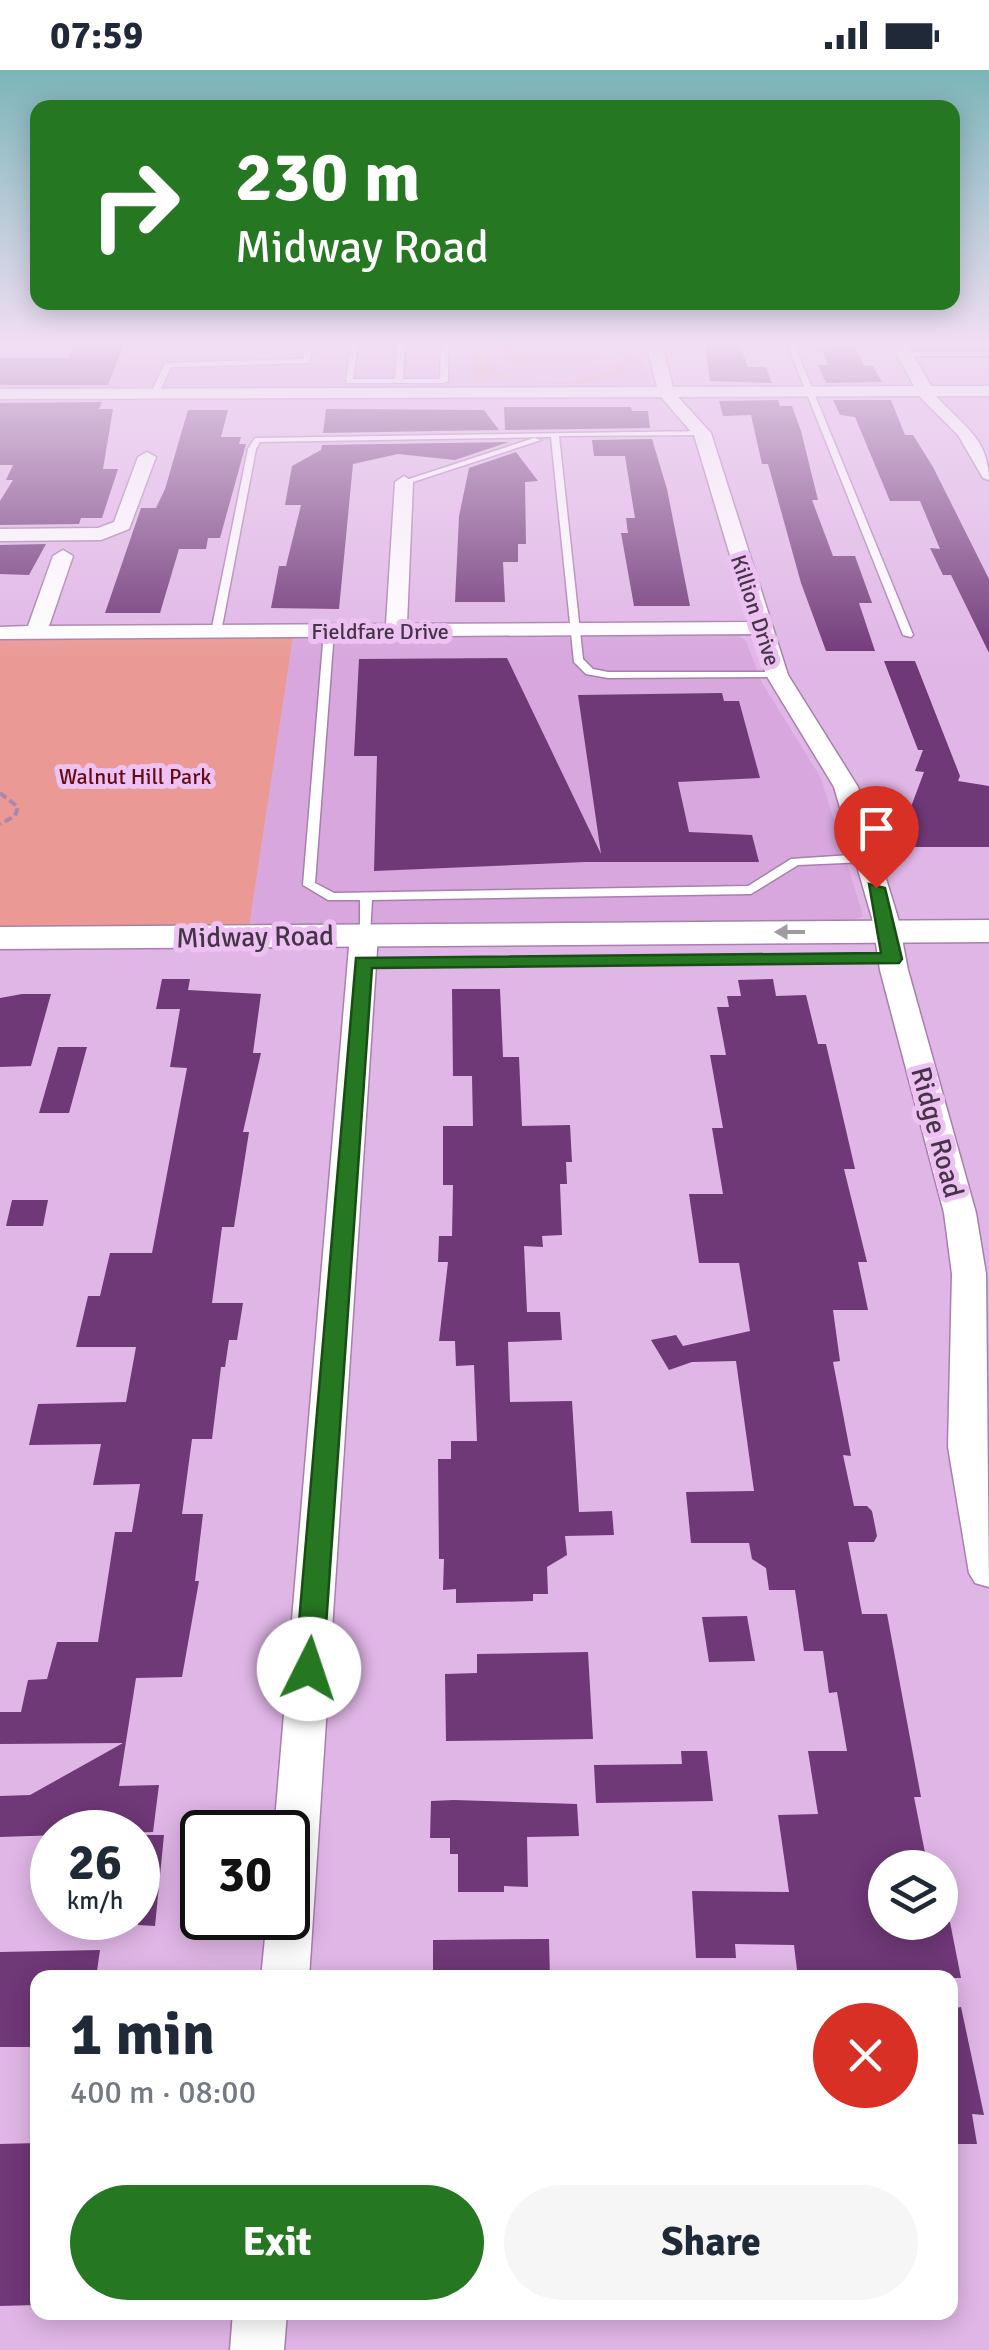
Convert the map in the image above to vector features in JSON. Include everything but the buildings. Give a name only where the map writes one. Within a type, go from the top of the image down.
[{"type":"main road","name":"Midway Road","points":[[0,965],[363,949],[890,945],[989,932]]},
{"type":"main road","name":"Midway Road","points":[[0,938],[363,949]]},
{"type":"main road","name":"Midway Road","points":[[890,945],[989,959]]},
{"type":"street","name":"Killion Drive","points":[[707,450],[777,675],[846,787],[890,945]]},
{"type":"street","points":[[976,450],[989,474]]},
{"type":"street","points":[[0,534],[101,534],[122,525],[147,457]]},
{"type":"street","points":[[396,630],[404,482]]},
{"type":"street","points":[[36,633],[63,556]]},
{"type":"street","name":"Fieldfare Drive","points":[[0,633],[760,628]]},
{"type":"street","name":"Ridge Road","points":[[890,945],[966,1244],[966,1447],[987,1560]]},
{"type":"street","points":[[287,1970],[363,949]]},
{"type":"street","points":[[257,2350],[259,2320]]},
{"type":"lane","points":[[216,632],[252,450]]},
{"type":"lane","points":[[404,482],[503,450]]},
{"type":"lane","points":[[557,450],[578,660],[590,672],[777,675]]},
{"type":"lane","points":[[834,450],[908,635]]},
{"type":"lane","points":[[329,631],[309,886],[332,896],[751,890],[795,862],[866,858]]},
{"type":"lane","points":[[363,949],[366,896]]},
{"type":"path","points":[[0,794],[18,807],[15,816],[0,824]]},
{"type":"shaded area","points":[[735,633],[746,641],[762,683],[821,778],[863,916],[851,922],[249,927],[293,637]]},
{"type":"green space","name":"Walnut Hill Park","points":[[293,637],[249,927],[0,927],[0,640]]},
{"type":"route","points":[[309,1669],[362,962],[892,959],[876,888]]}]
